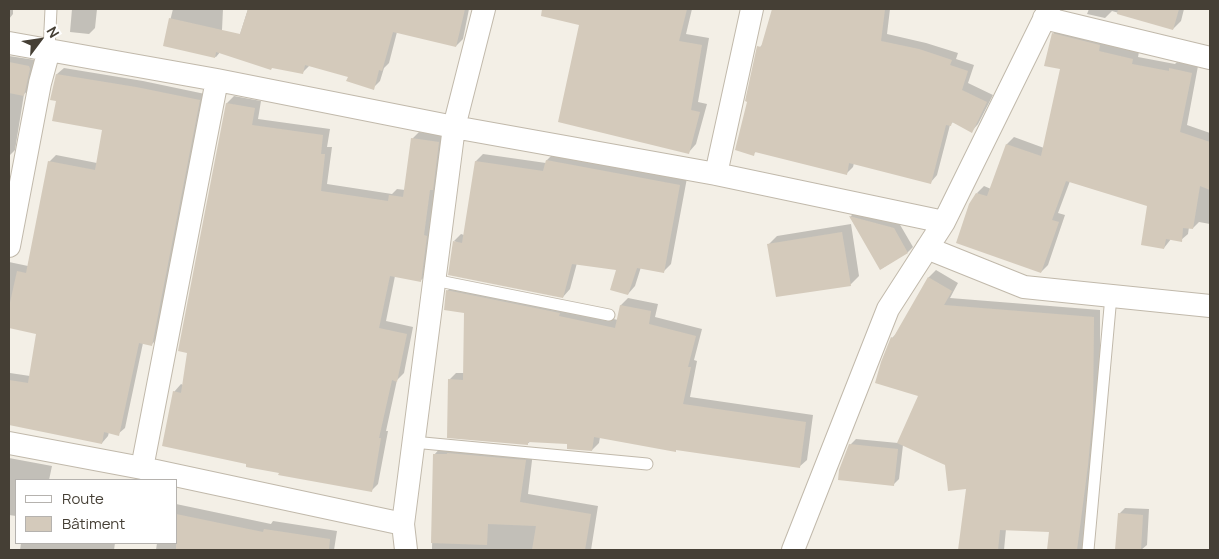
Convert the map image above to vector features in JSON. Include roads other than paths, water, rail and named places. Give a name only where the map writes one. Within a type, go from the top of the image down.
[{"type":"street","points":[[406,550],[403,524],[454,127],[484,9]]},
{"type":"street","points":[[716,174],[752,9]]},
{"type":"street","points":[[793,550],[888,309],[944,222],[1046,13],[1210,58]]},
{"type":"street","points":[[9,43],[217,80],[454,127],[716,174],[944,222]]},
{"type":"street","points":[[9,246],[40,82],[49,50]]},
{"type":"street","points":[[142,468],[217,80]]},
{"type":"street","points":[[928,248],[1024,286],[1210,306]]},
{"type":"street","points":[[9,443],[142,468],[403,524]]},
{"type":"lane","points":[[49,50],[51,9]]},
{"type":"lane","points":[[434,280],[609,315]]},
{"type":"lane","points":[[1088,550],[1111,296]]},
{"type":"lane","points":[[413,442],[647,464]]}]
